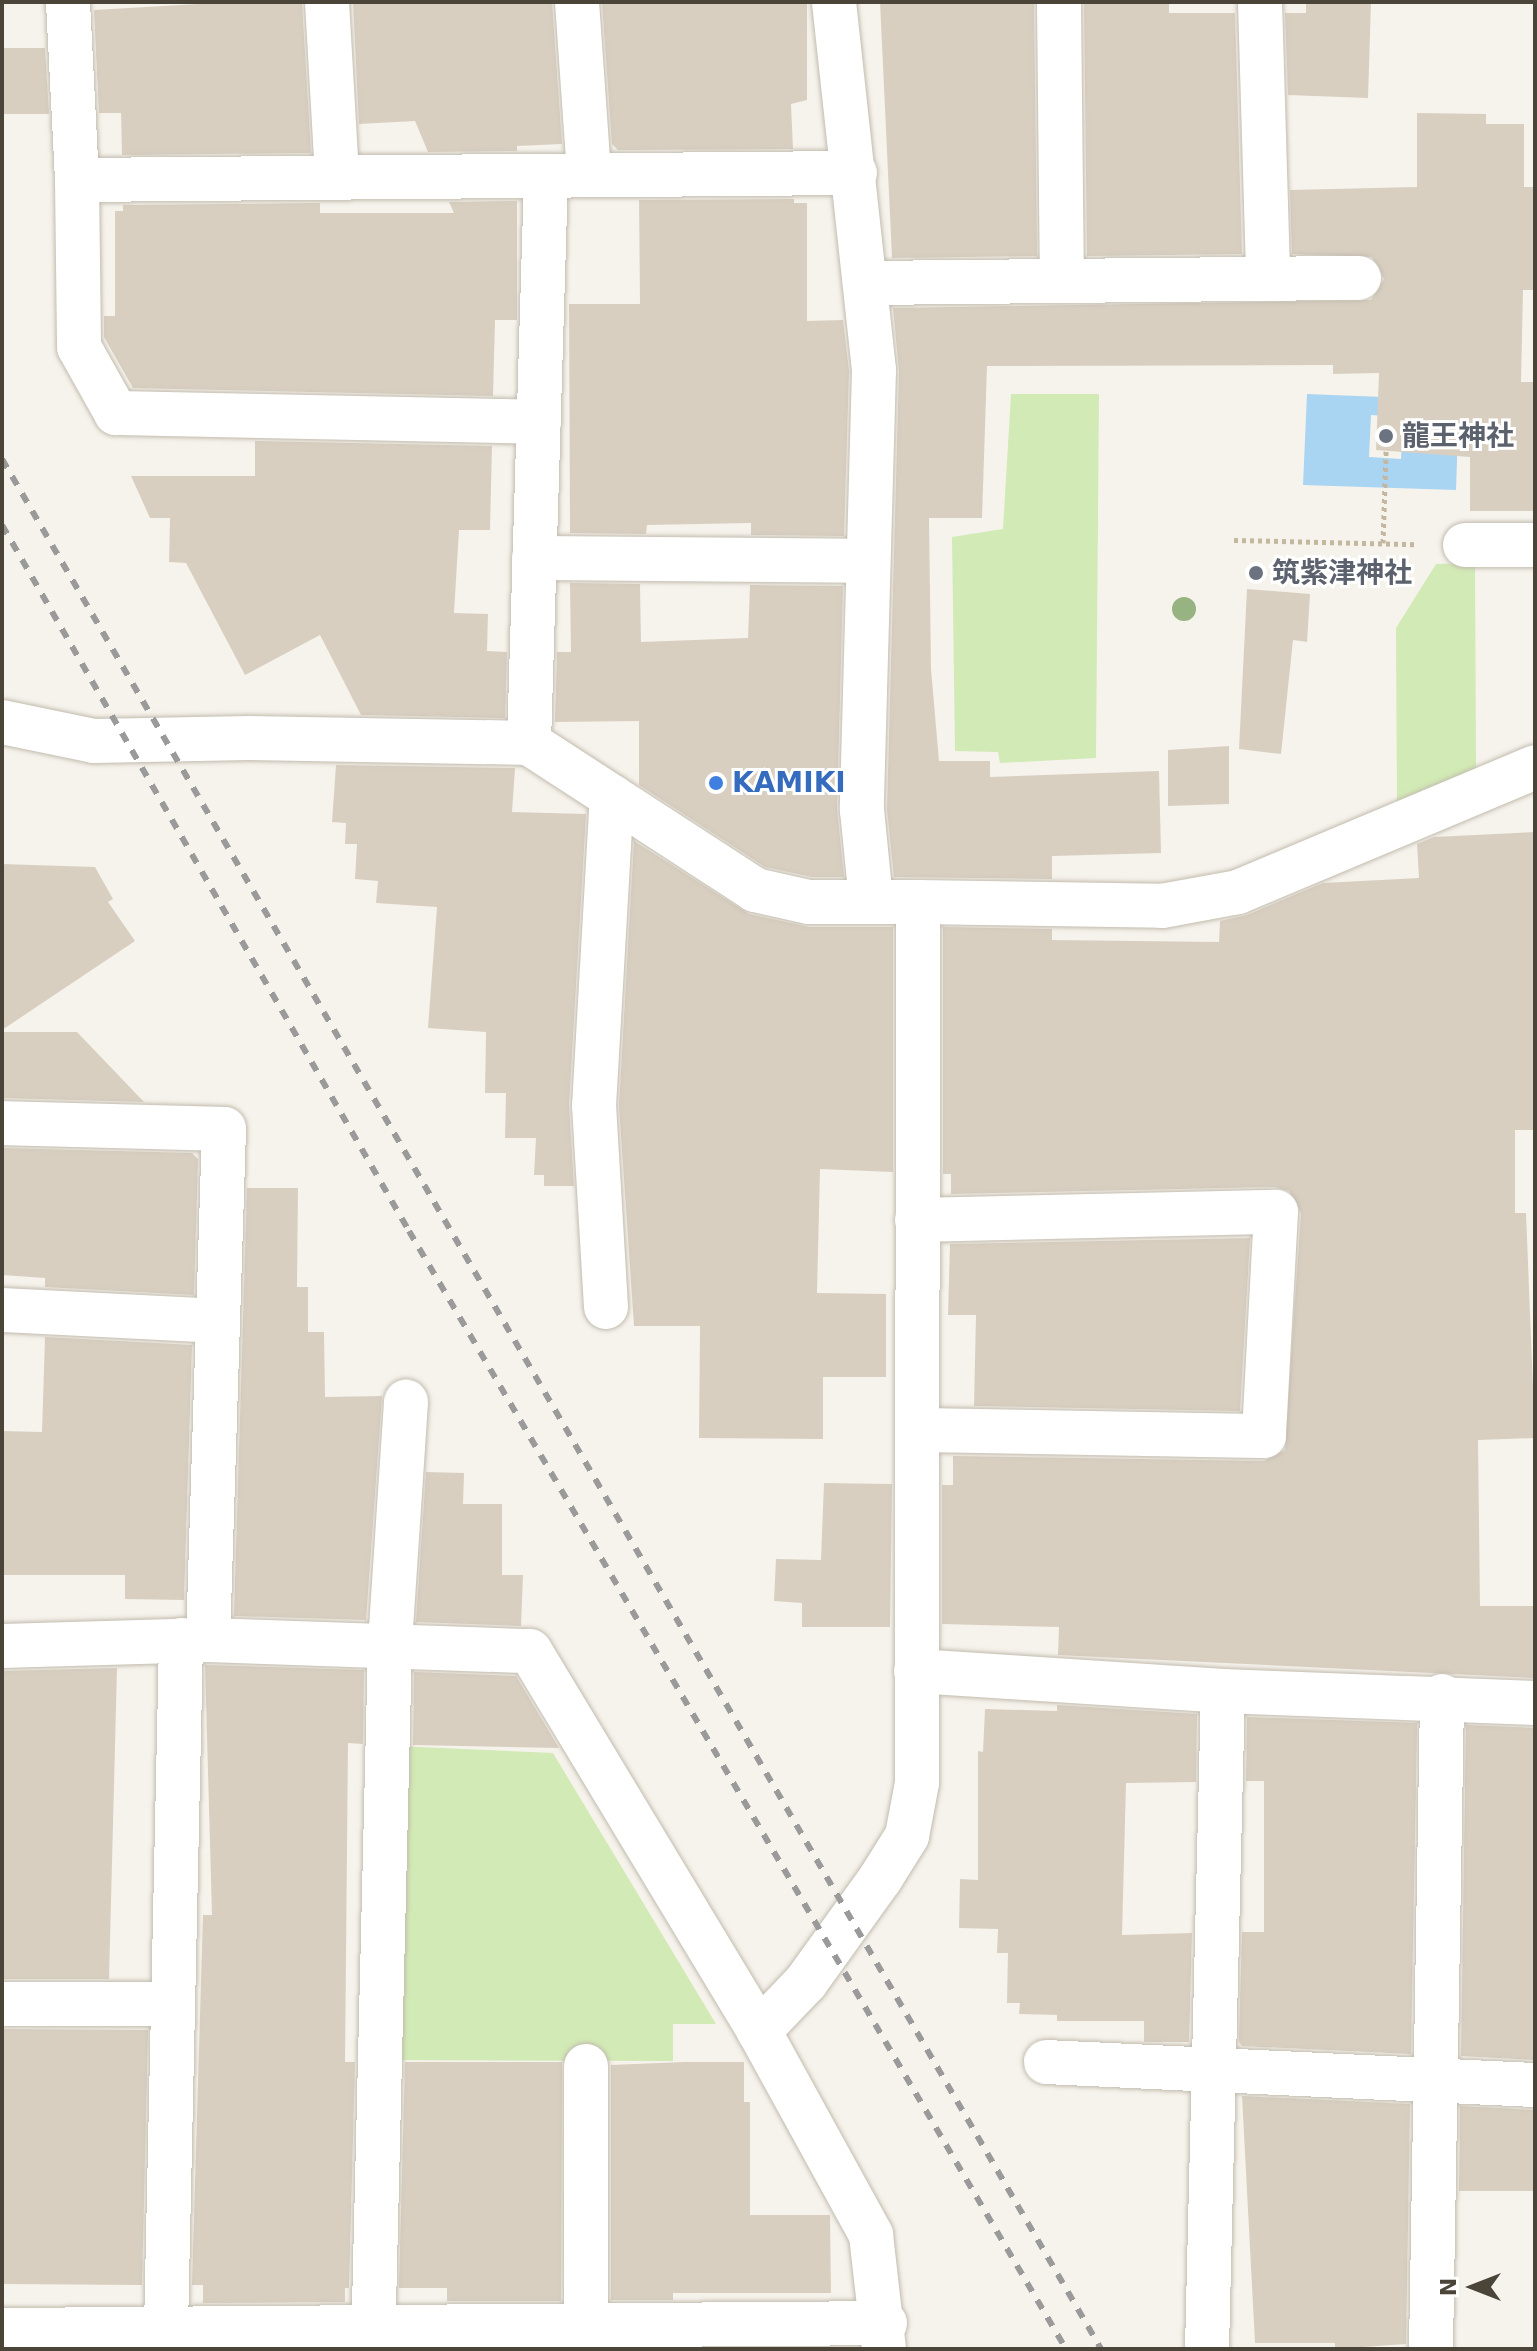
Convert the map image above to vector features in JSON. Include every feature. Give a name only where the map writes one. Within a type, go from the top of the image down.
[{"type":"street","points":[[68,2],[77,180],[79,347],[116,413],[539,422]]},
{"type":"street","points":[[327,2],[337,177]]},
{"type":"street","points":[[529,743],[539,422],[568,176],[577,2]]},
{"type":"street","points":[[834,2],[867,283],[874,370],[866,561],[862,810],[871,900]]},
{"type":"street","points":[[1059,2],[1062,279]]},
{"type":"street","points":[[1260,2],[1268,278]]},
{"type":"street","points":[[77,180],[855,173]]},
{"type":"street","points":[[867,283],[1359,278]]},
{"type":"street","points":[[1465,545],[1535,545]]},
{"type":"street","points":[[534,558],[866,561]]},
{"type":"street","points":[[2,722],[94,741],[249,738],[529,743],[755,890],[809,902],[871,900],[1162,906],[1238,892],[1535,767]]},
{"type":"street","points":[[606,1307],[594,1106],[612,797]]},
{"type":"street","points":[[759,2031],[806,1982],[907,1836],[917,1783],[918,902]]},
{"type":"street","points":[[2,1123],[224,1129],[218,1321],[173,2004],[166,2329]]},
{"type":"street","points":[[917,1220],[1276,1212],[1264,1436],[917,1430]]},
{"type":"street","points":[[2,1310],[218,1321]]},
{"type":"street","points":[[374,2338],[390,1643],[406,1402]]},
{"type":"street","points":[[2,1646],[195,1640],[390,1643],[530,1651],[759,2031],[871,2235],[885,2336],[586,2325],[374,2338],[166,2329],[2,2330]]},
{"type":"street","points":[[916,1671],[1223,1691],[1442,1696],[1535,1703]]},
{"type":"street","points":[[1207,2349],[1217,2066],[1223,1691]]},
{"type":"street","points":[[1431,2349],[1442,1696]]},
{"type":"street","points":[[2,2004],[173,2004]]},
{"type":"street","points":[[1046,2062],[1217,2066],[1535,2085]]},
{"type":"street","points":[[586,2066],[586,2325]]},
{"type":"path","points":[[1383,543],[1386,454]]},
{"type":"path","points":[[1234,540],[1465,545]]},
{"type":"green space","points":[[1011,394],[1099,394],[1096,758],[1000,763],[998,752],[955,751],[952,537],[1003,529]]},
{"type":"green space","points":[[1475,563],[1476,769],[1397,803],[1396,628],[1436,564]]},
{"type":"green space","points":[[396,1746],[553,1753],[716,2024],[673,2024],[673,2061],[389,2060]]},
{"type":"water","points":[[1307,394],[1459,400],[1456,490],[1303,485]],"holes":[[[1371,415],[1403,417],[1401,459],[1369,457]]]},
{"type":"building","points":[[353,2],[552,2],[562,144],[517,146],[517,151],[428,152],[415,121],[359,124]]},
{"type":"building","points":[[602,2],[807,2],[807,100],[791,104],[793,149],[618,150],[612,144]]},
{"type":"building","points":[[880,2],[1034,2],[1037,256],[892,258]]},
{"type":"building","points":[[1306,2],[1371,2],[1368,98],[1288,95],[1285,13],[1306,13]]},
{"type":"building","points":[[215,3],[302,3],[311,153],[122,155],[121,113],[99,113],[94,10]]},
{"type":"building","points":[[1084,3],[1169,4],[1169,13],[1235,13],[1242,254],[1087,256]]},
{"type":"building","points":[[2,48],[45,48],[49,114],[2,114]]},
{"type":"building","points":[[1417,113],[1486,114],[1486,124],[1524,124],[1524,187],[1535,187],[1535,290],[1523,290],[1521,382],[1535,382],[1535,511],[1470,511],[1470,457],[1376,450],[1379,373],[1333,374],[1333,365],[987,366],[982,518],[929,518],[931,669],[939,761],[990,761],[990,777],[1159,771],[1161,853],[1052,856],[1052,879],[894,877],[887,809],[899,371],[893,308],[1371,300],[1384,279],[1372,257],[1292,254],[1290,190],[1417,187]]},
{"type":"building","points":[[794,199],[794,203],[807,203],[807,321],[843,320],[849,371],[844,536],[751,535],[751,523],[647,525],[646,534],[570,533],[569,304],[640,304],[639,200]]},
{"type":"building","points":[[517,201],[517,320],[495,320],[493,396],[133,388],[104,337],[104,316],[115,316],[115,211],[123,211],[123,205],[320,203],[320,213],[454,213],[449,202]]},
{"type":"building","points":[[255,441],[492,446],[490,530],[459,530],[454,613],[488,614],[487,651],[507,652],[505,718],[361,715],[320,635],[245,675],[186,563],[169,562],[170,518],[150,518],[131,476],[255,476]]},
{"type":"building","points":[[570,583],[640,584],[641,642],[748,638],[750,585],[843,586],[837,809],[844,877],[812,877],[765,867],[639,785],[639,721],[555,722],[557,652],[571,652]]},
{"type":"building","points":[[1247,589],[1310,594],[1307,642],[1293,640],[1281,754],[1239,749]]},
{"type":"building","points":[[1229,746],[1229,804],[1168,806],[1168,750]]},
{"type":"building","points":[[336,765],[515,768],[512,812],[586,814],[569,1105],[574,1186],[544,1186],[544,1175],[534,1175],[536,1138],[505,1138],[506,1093],[485,1093],[486,1032],[428,1028],[437,907],[376,903],[378,881],[355,879],[357,844],[345,844],[346,823],[332,822]]},
{"type":"building","points":[[1535,832],[1535,1130],[1515,1130],[1515,1213],[1526,1213],[1535,1438],[1478,1440],[1480,1606],[1535,1606],[1535,1678],[1058,1655],[1059,1627],[942,1624],[942,1485],[953,1485],[953,1456],[1264,1461],[1285,1450],[1301,1213],[1289,1191],[1275,1187],[951,1194],[951,1174],[943,1174],[943,927],[1052,929],[1052,940],[1219,942],[1220,921],[1247,915],[1323,883],[1419,878],[1417,844],[1434,837]]},
{"type":"building","points":[[634,841],[749,914],[809,927],[893,927],[893,1172],[820,1169],[817,1293],[886,1294],[886,1377],[823,1377],[823,1439],[699,1438],[700,1326],[634,1326],[619,1106]]},
{"type":"building","points":[[2,864],[95,867],[113,899],[108,902],[135,941],[2,1030]]},
{"type":"building","points":[[2,1032],[77,1032],[144,1102],[2,1098]]},
{"type":"building","points":[[2,1148],[192,1153],[198,1159],[194,1295],[45,1287],[45,1278],[2,1275]]},
{"type":"building","points":[[247,1188],[298,1188],[297,1287],[308,1287],[308,1332],[324,1332],[325,1397],[382,1396],[366,1620],[234,1616]]},
{"type":"building","points":[[1250,1238],[1240,1411],[974,1406],[976,1315],[948,1315],[950,1244]]},
{"type":"building","points":[[45,1337],[192,1345],[184,1600],[125,1599],[125,1575],[2,1575],[2,1431],[42,1432]]},
{"type":"building","points":[[426,1472],[464,1473],[463,1504],[502,1504],[502,1575],[523,1575],[521,1626],[416,1622]]},
{"type":"building","points":[[824,1483],[892,1484],[890,1627],[802,1627],[802,1603],[774,1601],[776,1559],[821,1560]]},
{"type":"building","points":[[205,1665],[364,1670],[363,1744],[348,1743],[345,2062],[355,2062],[349,2288],[345,2288],[345,2302],[203,2303],[203,2285],[192,2285],[203,1915],[212,1915]]},
{"type":"building","points":[[117,1668],[109,1979],[2,1979],[3,1671]]},
{"type":"building","points":[[414,1672],[516,1676],[559,1748],[413,1745]]},
{"type":"building","points":[[1057,1705],[1197,1714],[1196,1782],[1126,1783],[1122,1935],[1192,1933],[1189,2042],[1144,2042],[1144,2021],[1057,2021],[1057,2015],[1019,2014],[1020,2003],[1007,2003],[1008,1953],[997,1953],[998,1929],[959,1928],[960,1879],[978,1880],[978,1751],[983,1752],[985,1709],[1057,1711]]},
{"type":"building","points":[[1247,1717],[1417,1723],[1411,2054],[1242,2046],[1239,2042],[1242,1932],[1264,1932],[1264,1781],[1246,1781]]},
{"type":"building","points":[[1466,1725],[1535,1728],[1535,2060],[1461,2056]]},
{"type":"building","points":[[2,2029],[148,2030],[142,2285],[2,2284]]},
{"type":"building","points":[[405,2062],[562,2062],[561,2301],[447,2301],[447,2288],[399,2288]]},
{"type":"building","points":[[744,2062],[744,2102],[750,2102],[750,2215],[830,2215],[831,2293],[673,2293],[673,2300],[611,2300],[611,2065]]},
{"type":"building","points":[[1242,2096],[1410,2104],[1406,2344],[1335,2349],[1335,2343],[1255,2343]]},
{"type":"building","points":[[1460,2106],[1535,2110],[1535,2191],[1459,2191]]},
{"type":"railway","points":[[2,459],[1101,2349]]},
{"type":"railway","points":[[2,525],[409,1231],[1066,2349]]},
{"type":"place","name":"龍王神社","points":[[1386,436]]},
{"type":"place","name":"筑紫津神社","points":[[1256,573]]},
{"type":"place","name":"KAMIKI","points":[[716,783]]}]
